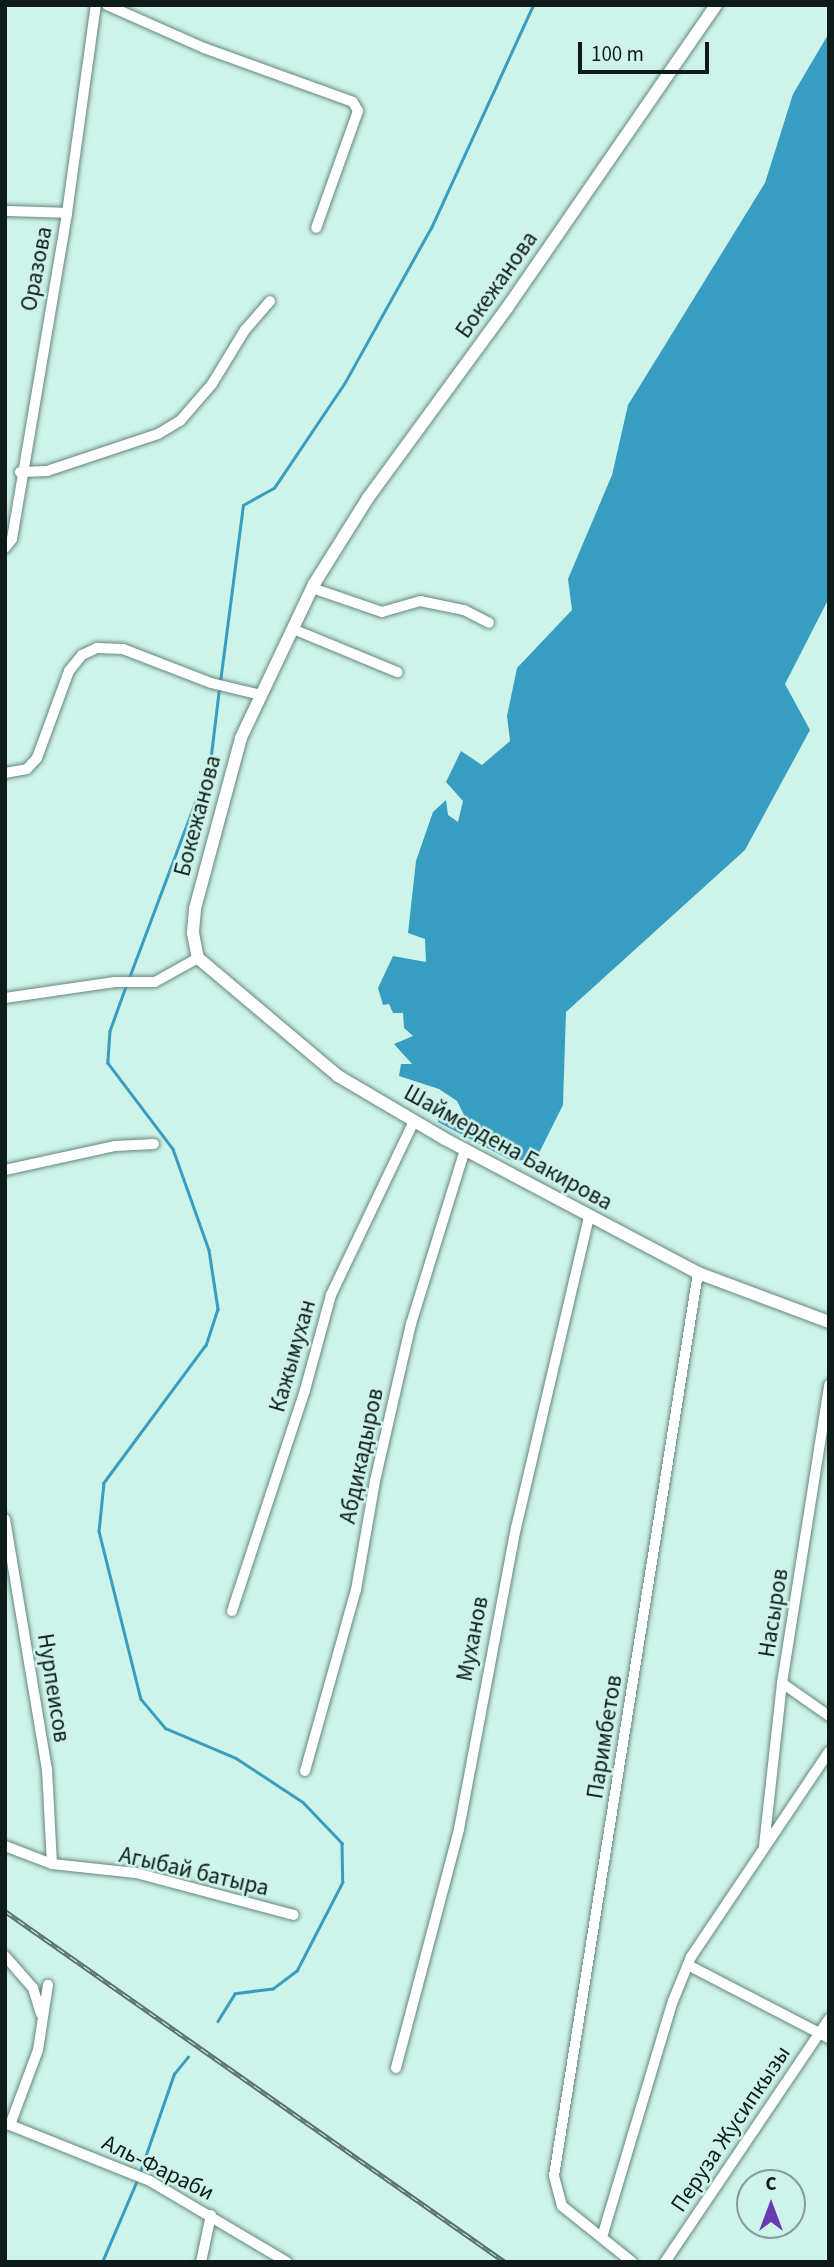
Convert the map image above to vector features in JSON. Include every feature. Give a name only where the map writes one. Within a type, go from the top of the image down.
[{"type":"street","name":"Оразова","points":[[5,554],[67,212],[96,5]]},
{"type":"street","points":[[107,5],[204,48],[353,102],[358,111],[316,228]]},
{"type":"street","name":"Бокежанова","points":[[198,958],[195,909],[241,738],[312,589],[368,498],[507,308],[716,5]]},
{"type":"street","points":[[5,211],[67,212]]},
{"type":"street","points":[[20,472],[47,471],[158,434],[180,421],[212,384],[245,330],[270,301]]},
{"type":"street","points":[[312,589],[382,612],[420,601],[464,610],[489,623]]},
{"type":"street","points":[[293,629],[397,672]]},
{"type":"street","points":[[5,773],[27,769],[37,758],[69,671],[82,655],[97,648],[123,649],[211,683],[229,685],[261,695]]},
{"type":"street","points":[[5,998],[172,976],[198,958]]},
{"type":"street","name":"Шаймердена Бакирова","points":[[198,958],[338,1076],[414,1121],[698,1273],[829,1322]]},
{"type":"street","name":"Кажымухан","points":[[232,1611],[305,1390],[331,1295],[414,1121]]},
{"type":"street","points":[[5,1170],[115,1146],[154,1144]]},
{"type":"street","name":"Абдикадыров","points":[[305,1772],[356,1590],[374,1481],[411,1324],[465,1150]]},
{"type":"street","name":"Муханов","points":[[396,2068],[459,1829],[516,1528],[589,1217]]},
{"type":"street","name":"Паримбетов","points":[[602,2237],[562,2206],[554,2176],[557,2143],[698,1273]]},
{"type":"street","name":"Насыров","points":[[764,1848],[782,1683],[829,1385]]},
{"type":"street","name":"Нурпеисов","points":[[5,1519],[47,1769],[52,1864]]},
{"type":"street","points":[[782,1683],[829,1716]]},
{"type":"street","points":[[632,2262],[602,2237],[688,1965],[829,1752]]},
{"type":"street","name":"Агыбай батыра","points":[[5,1846],[52,1864],[136,1873],[294,1915]]},
{"type":"street","points":[[5,1956],[33,1988],[43,2021]]},
{"type":"street","points":[[688,1965],[824,2035]]},
{"type":"street","points":[[8,2124],[38,2050],[48,1985]]},
{"type":"street","name":"Перуза Жусипкызы","points":[[665,2262],[824,2035],[829,2019]]},
{"type":"street","name":"Аль-Фараби","points":[[8,2124],[114,2164],[150,2181],[287,2262]]},
{"type":"street","points":[[201,2262],[211,2215]]},
{"type":"water","points":[[829,33],[829,598],[785,684],[810,730],[745,850],[566,1012],[563,1105],[536,1159],[512,1161],[438,1122],[439,1110],[452,1113],[452,1123],[460,1128],[465,1117],[457,1101],[439,1089],[399,1076],[401,1064],[412,1064],[394,1044],[413,1036],[404,1028],[403,1013],[393,1013],[389,1004],[383,1005],[378,988],[393,956],[426,962],[425,939],[408,933],[416,861],[433,812],[446,800],[448,815],[458,822],[463,801],[446,782],[461,751],[482,765],[510,741],[507,716],[517,668],[572,610],[568,579],[612,475],[628,405],[765,183],[793,94]]},
{"type":"waterway","points":[[220,682],[243,505],[274,488],[344,384],[431,228],[533,5]]},
{"type":"waterway","points":[[129,978],[210,763],[219,689]]},
{"type":"waterway","points":[[127,984],[110,1031],[108,1063],[173,1149],[209,1250],[218,1309],[206,1345],[104,1483],[99,1531],[141,1699],[165,1728],[236,1758],[303,1802],[342,1843],[343,1882],[297,1971],[273,1989],[235,1994],[218,2021]]},
{"type":"waterway","points":[[140,2172],[174,2074],[188,2057]]},
{"type":"waterway","points":[[102,2262],[138,2178]]},
{"type":"railway","points":[[5,1911],[505,2262]]}]
